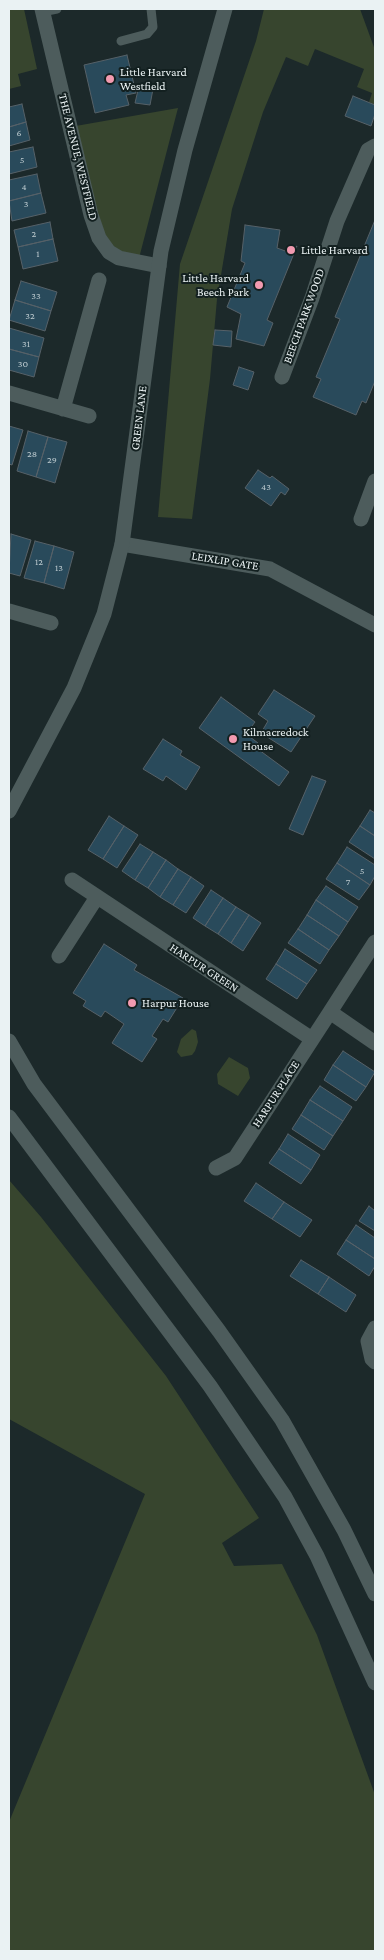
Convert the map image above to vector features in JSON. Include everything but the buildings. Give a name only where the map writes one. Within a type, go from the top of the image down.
[{"type":"street","name":"GREEN LANE","points":[[9,811],[74,688],[104,614],[122,544],[159,266],[186,150],[225,9]]},
{"type":"street","name":"THE AVENUE, WESTFIELD","points":[[47,10],[91,215],[100,238],[109,252],[118,258],[159,266]]},
{"type":"street","name":"BEECH PARK WOOD","points":[[282,377],[312,298],[337,221],[368,150],[375,146]]},
{"type":"street","points":[[63,408],[99,280]]},
{"type":"street","points":[[9,393],[89,416]]},
{"type":"street","points":[[361,519],[375,481]]},
{"type":"street","name":"LEIXLIP GATE","points":[[122,544],[270,569],[375,625]]},
{"type":"street","points":[[9,611],[51,623]]},
{"type":"street","name":"HARPUR GREEN","points":[[72,880],[312,1039]]},
{"type":"street","points":[[59,956],[97,897]]},
{"type":"street","name":"HARPUR PLACE","points":[[216,1168],[235,1158],[375,942]]},
{"type":"street","points":[[330,1012],[375,1043]]},
{"type":"street","points":[[9,1041],[34,1084],[219,1331],[282,1420],[344,1530],[375,1594]]},
{"type":"street","points":[[9,1117],[210,1386],[285,1497],[317,1556],[375,1683]]},
{"type":"street","points":[[375,1328],[368,1341],[372,1358],[375,1362]]},
{"type":"lane","points":[[121,41],[147,34],[153,27],[151,9]]},
{"type":"green space","points":[[9,9],[24,9],[37,69],[18,74],[21,86],[9,89]]},
{"type":"green space","points":[[264,9],[360,9],[375,50],[375,105],[369,102],[372,93],[357,87],[364,69],[315,49],[308,66],[286,57],[263,112],[232,209],[217,299],[210,379],[192,519],[158,517],[180,264],[256,41]]},
{"type":"green space","points":[[178,108],[138,262],[111,254],[70,127]]},
{"type":"green space","points":[[192,1029],[196,1031],[198,1042],[195,1051],[192,1055],[181,1057],[177,1052],[181,1039]]},
{"type":"green space","points":[[229,1057],[248,1068],[250,1078],[238,1096],[218,1084],[217,1074]]},
{"type":"green space","points":[[9,1180],[41,1217],[166,1376],[259,1518],[222,1543],[234,1566],[282,1564],[317,1635],[375,1795],[375,1951],[9,1951],[9,1822],[145,1494],[9,1419]]},
{"type":"place","name":"Little Harvard Westfield","points":[[110,79]]},
{"type":"place","name":"Little Harvard","points":[[291,250]]},
{"type":"place","name":"Little Harvard Beech Park","points":[[259,285]]},
{"type":"place","name":"Kilmacredock House","points":[[233,739]]},
{"type":"place","name":"Harpur House","points":[[132,1003]]}]
